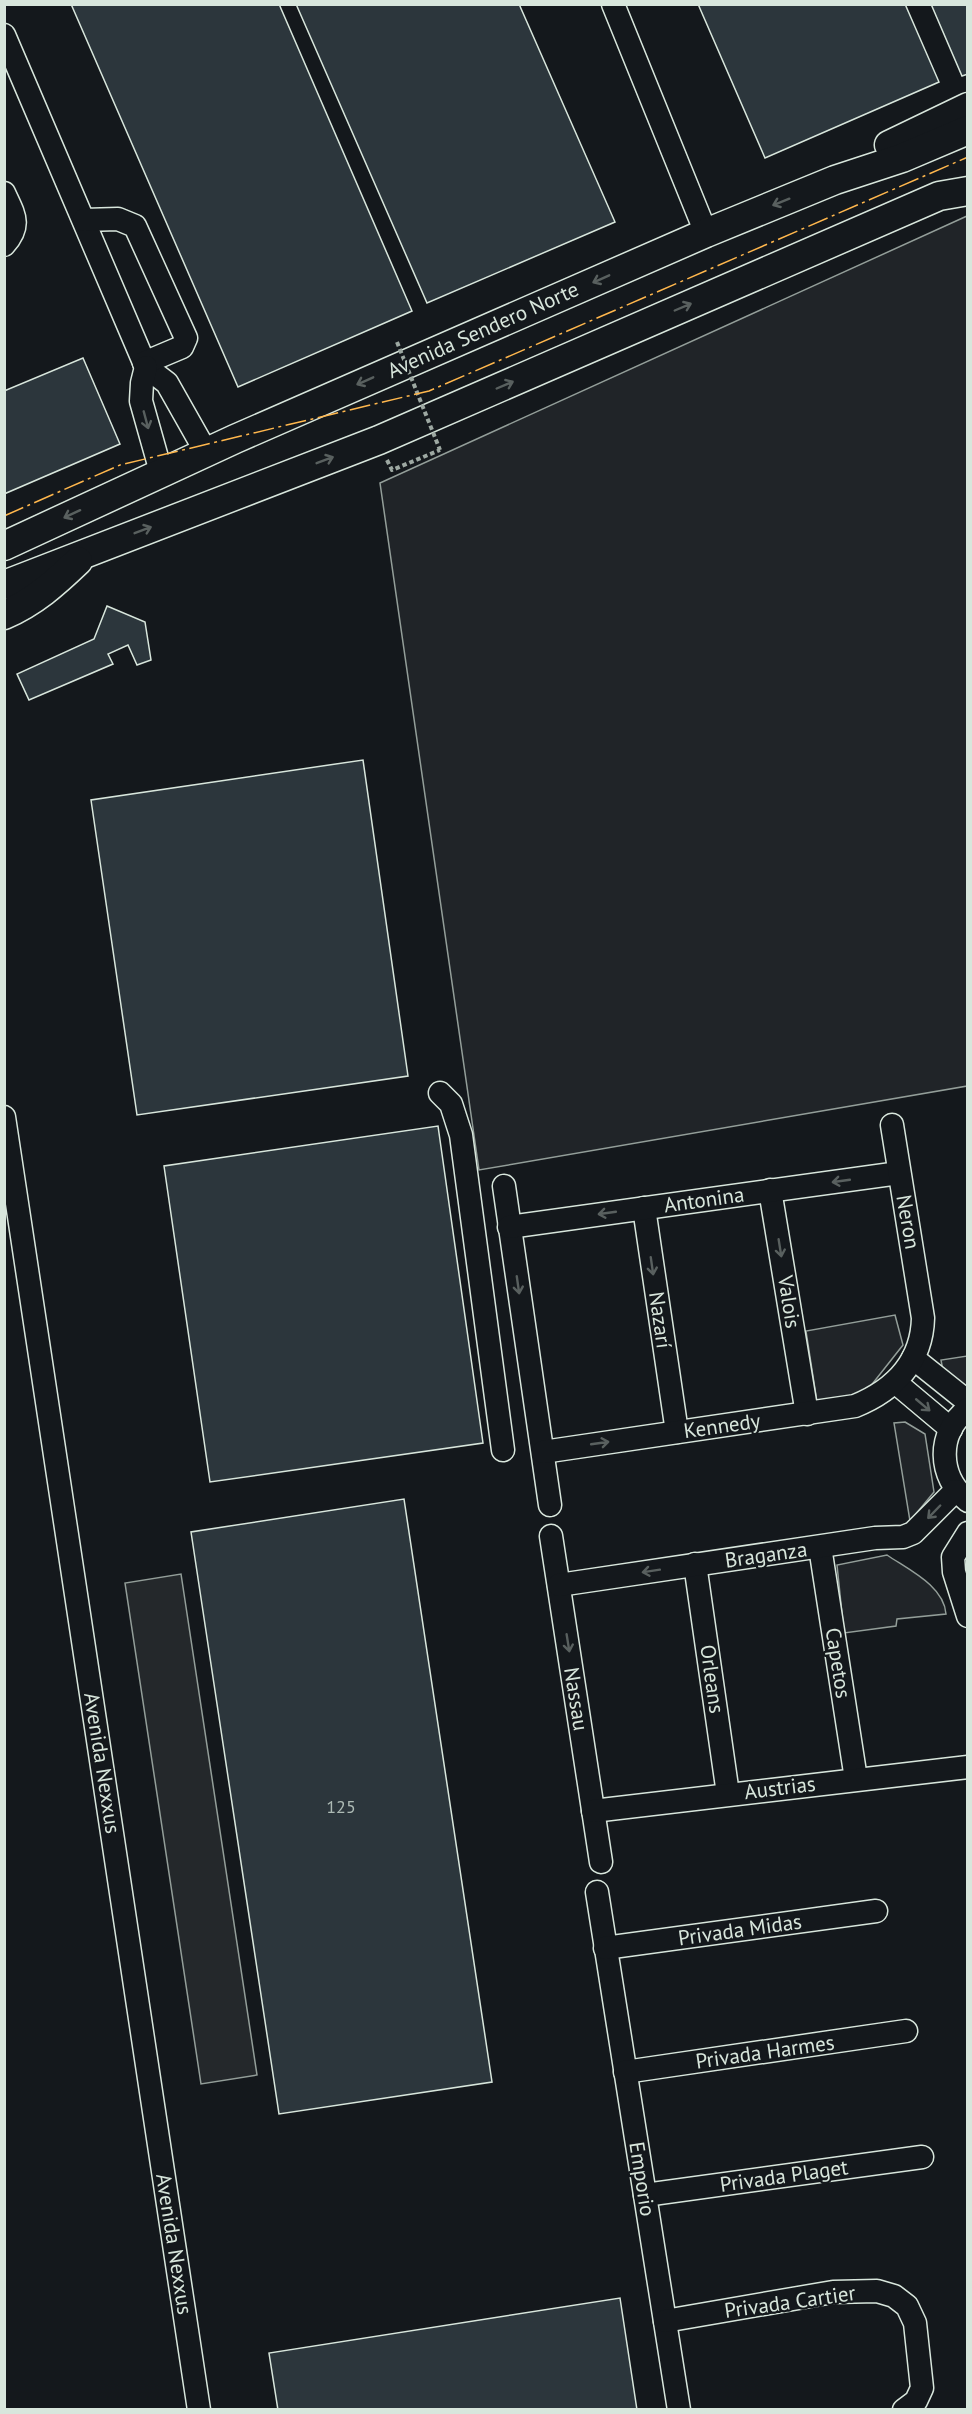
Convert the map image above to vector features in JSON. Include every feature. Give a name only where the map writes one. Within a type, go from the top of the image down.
[{"type":"main road","points":[[835,180],[854,164],[874,152],[968,107]]},
{"type":"main road","name":"Avenida Sendero Norte","points":[[4,546],[161,472],[706,233],[835,180],[902,158],[968,130]]},
{"type":"main road","points":[[4,585],[379,440],[939,196],[968,175]]},
{"type":"main road","points":[[939,196],[968,191]]},
{"type":"main road","points":[[4,615],[28,604],[48,590],[88,551]]},
{"type":"street","points":[[613,4],[706,233]]},
{"type":"street","points":[[4,35],[145,365],[166,383],[206,452]]},
{"type":"street","points":[[4,193],[14,216],[14,234],[4,245]]},
{"type":"street","points":[[84,220],[118,219],[135,226],[186,338],[182,347],[145,365]]},
{"type":"street","points":[[145,365],[141,401],[161,472]]},
{"type":"street","points":[[440,1093],[452,1104],[461,1135],[503,1450]]},
{"type":"street","name":"Avenida Nexxus","points":[[4,1117],[199,2409]]},
{"type":"street","name":"Neron","points":[[892,1125],[923,1318]]},
{"type":"street","name":"Antonina","points":[[509,1227],[899,1173]]},
{"type":"street","points":[[504,1186],[550,1505]]},
{"type":"street","name":"Valois","points":[[770,1190],[807,1414]]},
{"type":"street","name":"Nazarí","points":[[644,1209],[677,1432]]},
{"type":"street","name":"Kennedy","points":[[543,1452],[855,1406],[883,1393],[895,1382],[920,1345],[923,1318]]},
{"type":"street","points":[[913,1358],[968,1402]]},
{"type":"street","points":[[895,1382],[951,1429]]},
{"type":"street","points":[[961,1496],[946,1471],[944,1450],[951,1429],[968,1409]]},
{"type":"street","name":"Braganza","points":[[559,1585],[875,1538],[903,1537],[913,1533],[961,1496]]},
{"type":"street","points":[[968,1533],[953,1557],[954,1572],[968,1616]]},
{"type":"street","name":"Nassau","points":[[551,1536],[601,1862]]},
{"type":"street","name":"Capetos","points":[[820,1547],[856,1779]]},
{"type":"street","name":"Orleans","points":[[695,1564],[728,1794]]},
{"type":"street","name":"Austrias","points":[[593,1811],[968,1767]]},
{"type":"street","name":"Emporio","points":[[597,1892],[679,2409]]},
{"type":"street","name":"Privada Midas","points":[[605,1948],[876,1911]]},
{"type":"street","name":"Privada Harmes","points":[[625,2072],[906,2031]]},
{"type":"street","name":"Privada Plaget","points":[[645,2195],[922,2157]]},
{"type":"street","name":"Privada Cartier","points":[[665,2321],[833,2292],[877,2291],[894,2296],[907,2306],[915,2323],[922,2388],[916,2401],[904,2409]]},
{"type":"path","points":[[379,440],[392,470],[440,450],[397,342]]},
{"type":"shaded area","points":[[967,216],[967,1086],[479,1170],[380,483]]},
{"type":"shaded area","points":[[895,1315],[903,1345],[862,1397],[817,1402],[806,1331]]},
{"type":"shaded area","points":[[967,1356],[967,1386],[964,1387],[943,1371],[941,1360]]},
{"type":"shaded area","points":[[905,1422],[925,1434],[934,1492],[910,1521],[894,1423]]},
{"type":"shaded area","points":[[887,1555],[932,1587],[944,1604],[946,1614],[897,1619],[896,1626],[844,1633],[837,1565]]},
{"type":"shaded area","points":[[181,1574],[257,2075],[201,2084],[125,1583]]},
{"type":"building","points":[[71,4],[279,4],[412,311],[238,387]]},
{"type":"building","points":[[296,4],[519,4],[615,222],[427,303]]},
{"type":"building","points":[[698,4],[905,4],[939,82],[765,158]]},
{"type":"building","points":[[931,4],[968,4],[968,74],[962,76]]},
{"type":"building","points":[[83,358],[120,444],[4,494],[4,391]]},
{"type":"building","points":[[107,606],[145,622],[151,660],[137,665],[128,645],[108,654],[113,664],[29,700],[17,674],[94,639]]},
{"type":"building","points":[[363,760],[408,1076],[137,1115],[91,800]]},
{"type":"building","points":[[438,1126],[483,1443],[210,1482],[164,1166]]},
{"type":"building","points":[[404,1499],[492,2082],[279,2114],[191,1532]]},
{"type":"building","points":[[620,2298],[637,2410],[278,2410],[269,2353]]},
{"type":"power","points":[[4,516],[120,465],[429,391],[968,157]]}]
